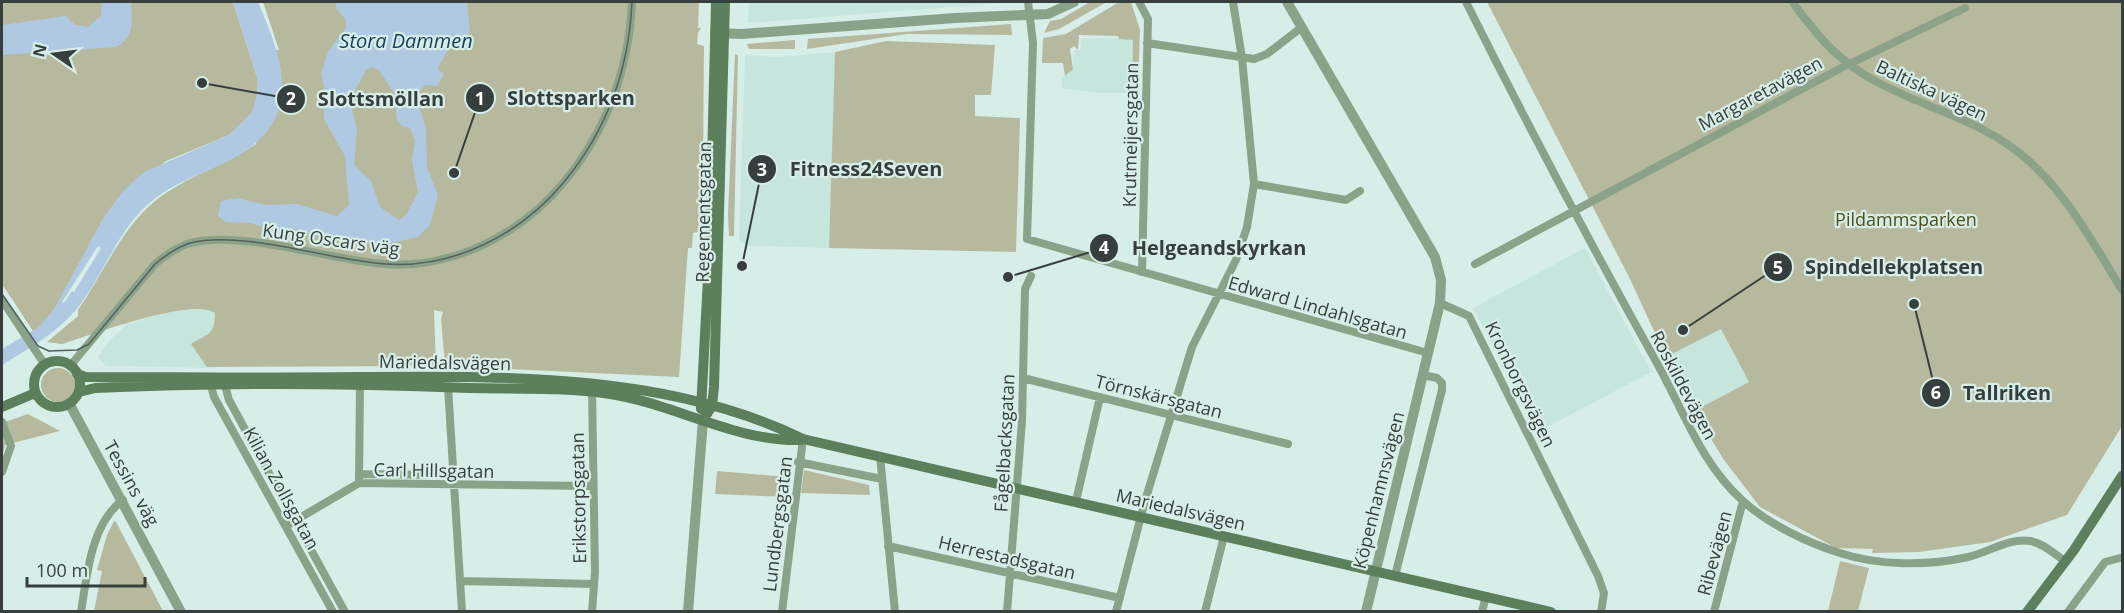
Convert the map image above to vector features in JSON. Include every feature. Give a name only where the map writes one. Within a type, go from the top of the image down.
[{"type":"main road","name":"Regementsgatan","points":[[703,420],[712,406],[720,33],[716,2]]},
{"type":"main road","name":"Regementsgatan","points":[[703,420],[699,402],[710,241],[720,33],[725,2]]},
{"type":"main road","name":"Mariedalsvägen","points":[[45,365],[53,362],[86,377],[210,381],[360,381],[455,377],[592,388],[703,420],[786,440],[803,440]]},
{"type":"main road","points":[[45,365],[36,374],[35,393],[50,407],[62,407],[69,404],[79,392],[73,370]]},
{"type":"main road","name":"Mariedalsvägen","points":[[79,392],[95,388],[210,381]]},
{"type":"main road","name":"Mariedalsvägen","points":[[360,381],[448,387],[635,387],[712,406],[803,440],[1551,612]]},
{"type":"main road","points":[[2,407],[35,393]]},
{"type":"main road","points":[[2027,612],[2065,561],[2122,476]]},
{"type":"street","name":"Kung Oscars väg","points":[[73,370],[155,264],[166,255],[189,243],[213,241],[265,244],[346,260],[401,264],[431,261],[463,253],[514,228],[558,189],[599,131],[618,86],[629,36],[632,2]]},
{"type":"street","points":[[1028,2],[1030,15]]},
{"type":"street","points":[[720,33],[1030,15],[1054,12],[1074,2]]},
{"type":"street","name":"Krutmeijersgatan","points":[[1139,2],[1148,19],[1142,272]]},
{"type":"street","points":[[1116,612],[1141,516],[1197,334],[1242,246],[1254,184],[1242,58],[1233,2]]},
{"type":"street","points":[[1287,2],[1435,257],[1441,280],[1440,303]]},
{"type":"street","name":"Roskildevägen","points":[[1466,2],[1572,210],[1661,371],[1690,432],[1709,461],[1743,501],[1770,520],[1812,542],[1841,554],[1867,560],[1902,563],[1968,557],[2022,540],[2043,545],[2065,561]]},
{"type":"street","name":"Baltiska vägen","points":[[1793,2],[1825,45],[1879,86],[1959,116],[1992,135],[2029,161],[2059,193],[2122,290]]},
{"type":"street","name":"Margaretavägen","points":[[1474,264],[1848,64],[1965,8]]},
{"type":"street","name":"Edward Lindahlsgatan","points":[[1030,15],[1033,43],[1027,239],[1428,352]]},
{"type":"street","points":[[1148,43],[1254,59],[1267,54],[1302,27]]},
{"type":"street","points":[[1254,184],[1346,200],[1360,191]]},
{"type":"street","name":"Fågelbacksgatan","points":[[1007,612],[1017,488],[1025,289],[1031,276]]},
{"type":"street","points":[[2,300],[45,365]]},
{"type":"street","name":"Köpenhamnsvägen","points":[[1366,612],[1440,303]]},
{"type":"street","name":"Kronborgsvägen","points":[[1440,303],[1469,316],[1598,576],[1604,593],[1601,612]]},
{"type":"street","name":"Köpenhamnsvägen","points":[[1395,576],[1442,390],[1442,383],[1437,378],[1423,375]]},
{"type":"street","name":"Törnskärsgatan","points":[[1023,378],[1288,444]]},
{"type":"street","name":"Kilian Zollsgatan","points":[[210,381],[333,612]]},
{"type":"street","name":"Kilian Zollsgatan","points":[[224,381],[229,400],[345,612]]},
{"type":"street","points":[[359,478],[360,381]]},
{"type":"street","points":[[448,387],[462,612]]},
{"type":"street","name":"Erikstorpsgatan","points":[[591,612],[594,584],[592,388]]},
{"type":"street","points":[[1076,501],[1100,397]]},
{"type":"street","name":"Tessins väg","points":[[69,404],[123,500],[181,612]]},
{"type":"street","name":"Regementsgatan","points":[[688,612],[703,420]]},
{"type":"street","points":[[2,422],[11,446],[2,472]]},
{"type":"street","name":"Lundbergsgatan","points":[[782,612],[798,462],[803,440]]},
{"type":"street","points":[[880,456],[895,612]]},
{"type":"street","points":[[798,462],[882,479]]},
{"type":"street","name":"Carl Hillsgatan","points":[[286,526],[359,478],[455,475]]},
{"type":"street","name":"Carl Hillsgatan","points":[[359,478],[455,485],[593,486]]},
{"type":"street","points":[[81,612],[102,525],[111,510],[123,500]]},
{"type":"street","name":"Ribevägen","points":[[1714,612],[1743,501]]},
{"type":"street","points":[[1205,612],[1224,536]]},
{"type":"street","name":"Herrestadsgatan","points":[[888,546],[1120,598]]},
{"type":"street","points":[[2068,612],[2105,562],[2120,558]]},
{"type":"street","points":[[460,581],[594,584]]},
{"type":"street","points":[[1482,612],[1486,596]]},
{"type":"shaded area","points":[[749,2],[1013,2],[748,23]]},
{"type":"shaded area","points":[[1081,38],[1133,39],[1132,83],[1138,83],[1138,93],[1100,93],[1062,88],[1062,78],[1073,69],[1074,50],[1080,50]]},
{"type":"shaded area","points":[[835,52],[829,248],[748,246],[739,241],[745,55],[776,57]]},
{"type":"shaded area","points":[[1585,248],[1651,372],[1538,432],[1473,308]]},
{"type":"shaded area","points":[[216,306],[215,368],[106,366],[98,357],[110,340],[126,325],[165,312]]},
{"type":"shaded area","points":[[1721,328],[1749,382],[1694,411],[1666,357]]},
{"type":"green space","points":[[2,2],[233,2],[257,77],[257,96],[253,112],[229,135],[166,161],[104,217],[64,295],[40,330],[33,331],[2,284]]},
{"type":"green space","points":[[263,2],[699,2],[698,28],[701,28],[697,44],[704,46],[703,169],[698,232],[693,233],[692,248],[688,248],[679,377],[445,366],[441,319],[443,312],[434,310],[436,366],[207,367],[191,344],[209,333],[215,321],[215,313],[203,309],[164,313],[62,344],[47,342],[78,316],[78,310],[113,252],[143,212],[179,185],[256,144],[278,58],[276,50],[279,50]]},
{"type":"green space","points":[[1090,2],[1107,2],[1059,29],[1044,33],[1050,21],[1061,19]]},
{"type":"green space","points":[[1119,2],[1131,2],[1140,30],[1138,83],[1132,83],[1133,40],[1119,39],[1118,36],[1079,35],[1078,50],[1074,46],[1070,49],[1073,69],[1065,76],[1063,63],[1042,63],[1043,38],[1066,34]]},
{"type":"green space","name":"Pildammsparken","points":[[1487,2],[2122,2],[2122,426],[2067,515],[1990,542],[1919,552],[1872,553],[1873,549],[1836,548],[1760,507],[1724,460],[1694,411],[1749,382],[1721,329],[1666,357],[1630,279]]},
{"type":"green space","points":[[1011,24],[1012,35],[907,34],[807,49],[808,39]]},
{"type":"green space","points":[[795,40],[795,49],[749,49],[747,44]]},
{"type":"green space","points":[[886,41],[995,45],[991,95],[975,95],[975,116],[1020,118],[1016,252],[829,248],[835,52]]},
{"type":"green space","points":[[735,54],[738,55],[734,236],[729,236],[728,214]]},
{"type":"green space","points":[[58,368],[70,373],[75,385],[70,397],[58,402],[46,397],[41,385],[46,373]]},
{"type":"green space","points":[[28,414],[60,431],[5,445],[2,457],[2,423]]},
{"type":"green space","points":[[804,470],[869,485],[870,495],[801,493]]},
{"type":"green space","points":[[717,471],[788,477],[786,497],[715,494]]},
{"type":"green space","points":[[114,521],[163,611],[94,611],[102,571],[97,570],[107,535]]},
{"type":"green space","points":[[1840,561],[1869,568],[1858,611],[1828,611]]},
{"type":"water","points":[[102,2],[131,2],[131,28],[127,38],[116,47],[2,55],[2,25],[66,16],[75,25],[88,27],[101,16]]},
{"type":"water","points":[[233,2],[258,2],[278,56],[282,84],[281,98],[278,112],[269,129],[241,154],[173,187],[144,208],[122,236],[86,297],[67,320],[50,334],[2,365],[2,349],[39,327],[54,309],[104,217],[123,191],[144,172],[229,135],[252,112],[257,96],[257,77]]},
{"type":"water","name":"Stora Dammen","points":[[336,2],[467,2],[470,30],[464,40],[456,36],[437,69],[444,74],[437,86],[425,85],[416,95],[426,129],[427,168],[438,195],[430,225],[418,237],[377,246],[354,237],[324,238],[296,229],[279,233],[251,223],[226,222],[218,216],[221,201],[238,198],[265,205],[297,204],[337,216],[349,205],[345,156],[324,119],[324,86],[321,74],[328,52],[346,28],[346,20],[336,8]],"holes":[[[372,67],[379,70],[394,93],[397,120],[402,126],[410,128],[415,140],[412,160],[418,192],[406,215],[399,220],[380,207],[371,181],[354,165],[357,130],[350,100],[366,70]]]},
{"type":"pier","points":[[98,246],[101,248],[74,292],[72,291],[64,303],[62,302]]},
{"type":"tram line","points":[[2,294],[38,346],[49,351],[77,350],[89,344],[155,264],[190,243],[235,240],[385,264],[436,261],[484,244],[507,232],[547,201],[564,182],[592,141],[604,120],[621,74],[632,2]]},
{"type":"place","name":"Slottsmöllan","points":[[202,83]]},
{"type":"place","name":"Slottsparken","points":[[454,173]]},
{"type":"place","name":"Fitness24Seven","points":[[742,266]]},
{"type":"place","name":"Helgeandskyrkan","points":[[1008,277]]},
{"type":"place","name":"Tallriken","points":[[1914,304]]},
{"type":"place","name":"Spindellekplatsen","points":[[1683,330]]}]
